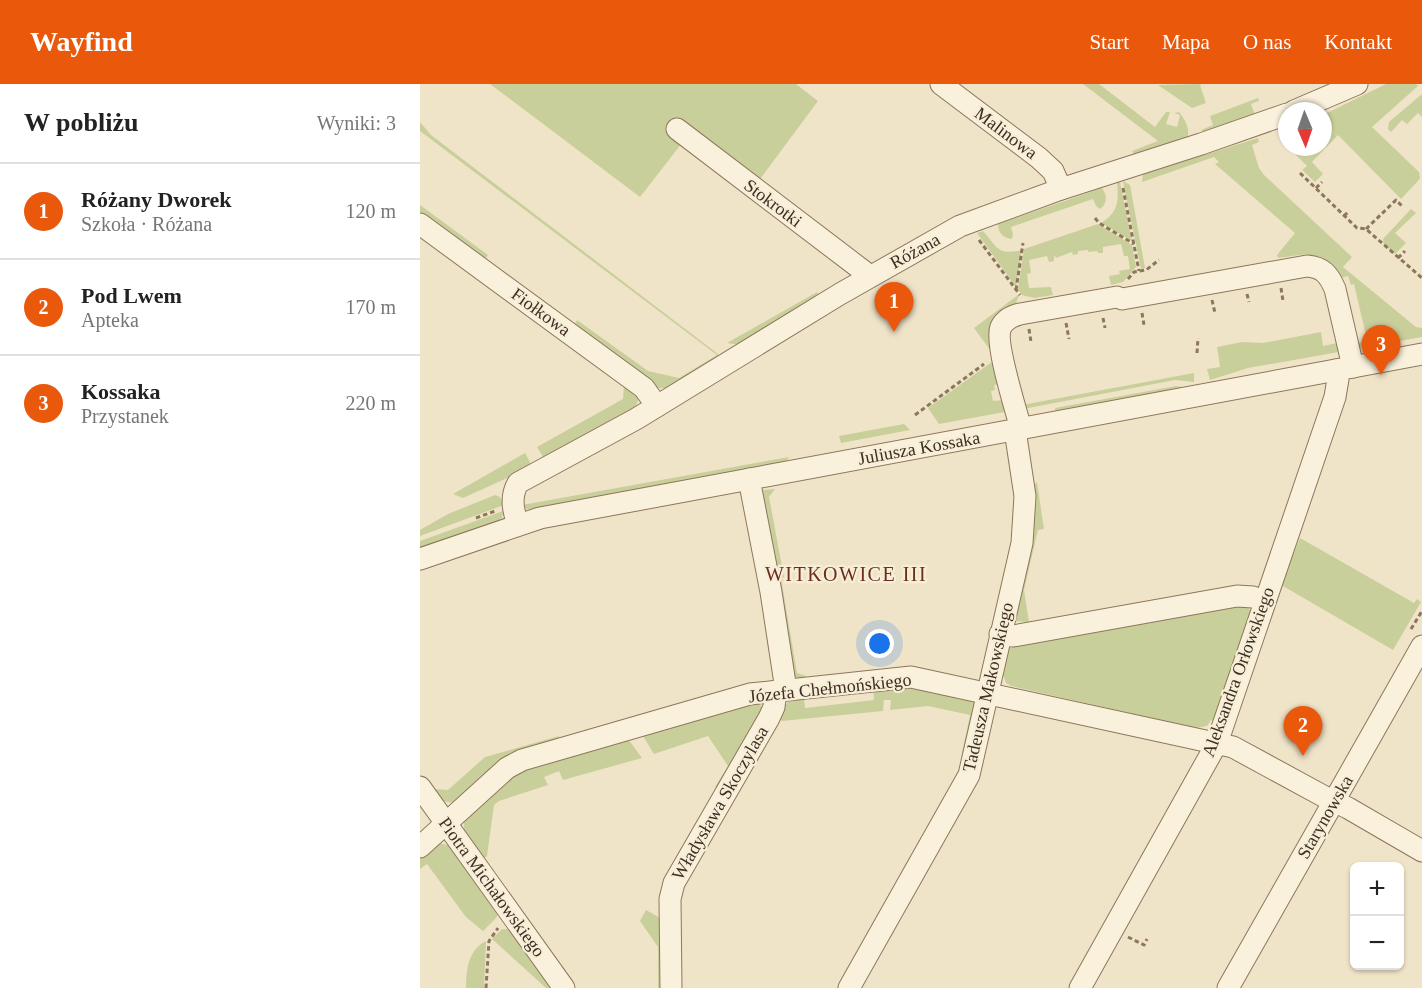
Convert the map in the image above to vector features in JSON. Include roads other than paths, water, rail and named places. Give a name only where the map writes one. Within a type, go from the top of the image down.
[{"type":"street","name":"Malinowa","points":[[941,84],[1039,158],[1053,171],[1061,189]]},
{"type":"street","points":[[1315,102],[1357,84]]},
{"type":"street","name":"Różana","points":[[518,525],[512,502],[513,492],[518,483],[657,406],[870,276],[960,226],[1061,189],[1278,117]]},
{"type":"street","name":"Stokrotki","points":[[676,129],[870,276]]},
{"type":"street","name":"Fiołkowa","points":[[420,224],[644,388],[657,406]]},
{"type":"street","points":[[1018,430],[1016,406],[1003,355],[1000,328],[1011,316],[1317,266],[1331,279],[1335,289],[1345,369]]},
{"type":"street","name":"Juliusza Kossaka","points":[[420,559],[540,518],[1422,354]]},
{"type":"street","name":"Aleksandra Orłowskiego","points":[[1080,988],[1216,743],[1335,397],[1338,379],[1345,369]]},
{"type":"street","name":"Tadeusza Makowskiego","points":[[849,988],[969,775],[1024,530],[1025,496],[1018,430]]},
{"type":"street","name":"Władysława Skoczylasa","points":[[671,988],[670,899],[674,882],[769,718],[781,691],[771,592],[749,479]]},
{"type":"street","points":[[1000,634],[1013,636],[1237,596],[1264,601]]},
{"type":"street","name":"Starynowska","points":[[1228,988],[1422,646]]},
{"type":"street","name":"Józefa Chełmońskiego","points":[[420,847],[507,768],[522,760],[750,694],[911,677],[1216,743],[1244,752],[1422,851]]},
{"type":"street","name":"Piotra Michałowskiego","points":[[420,787],[564,988]]},
{"type":"place","name":"Różany Dworek","points":[[894,332]]},
{"type":"place","name":"Kossaka","points":[[1381,375]]},
{"type":"place","name":"Pod Lwem","points":[[1303,756]]},
{"type":"district","name":"WITKOWICE III","points":[[846,574]]}]
